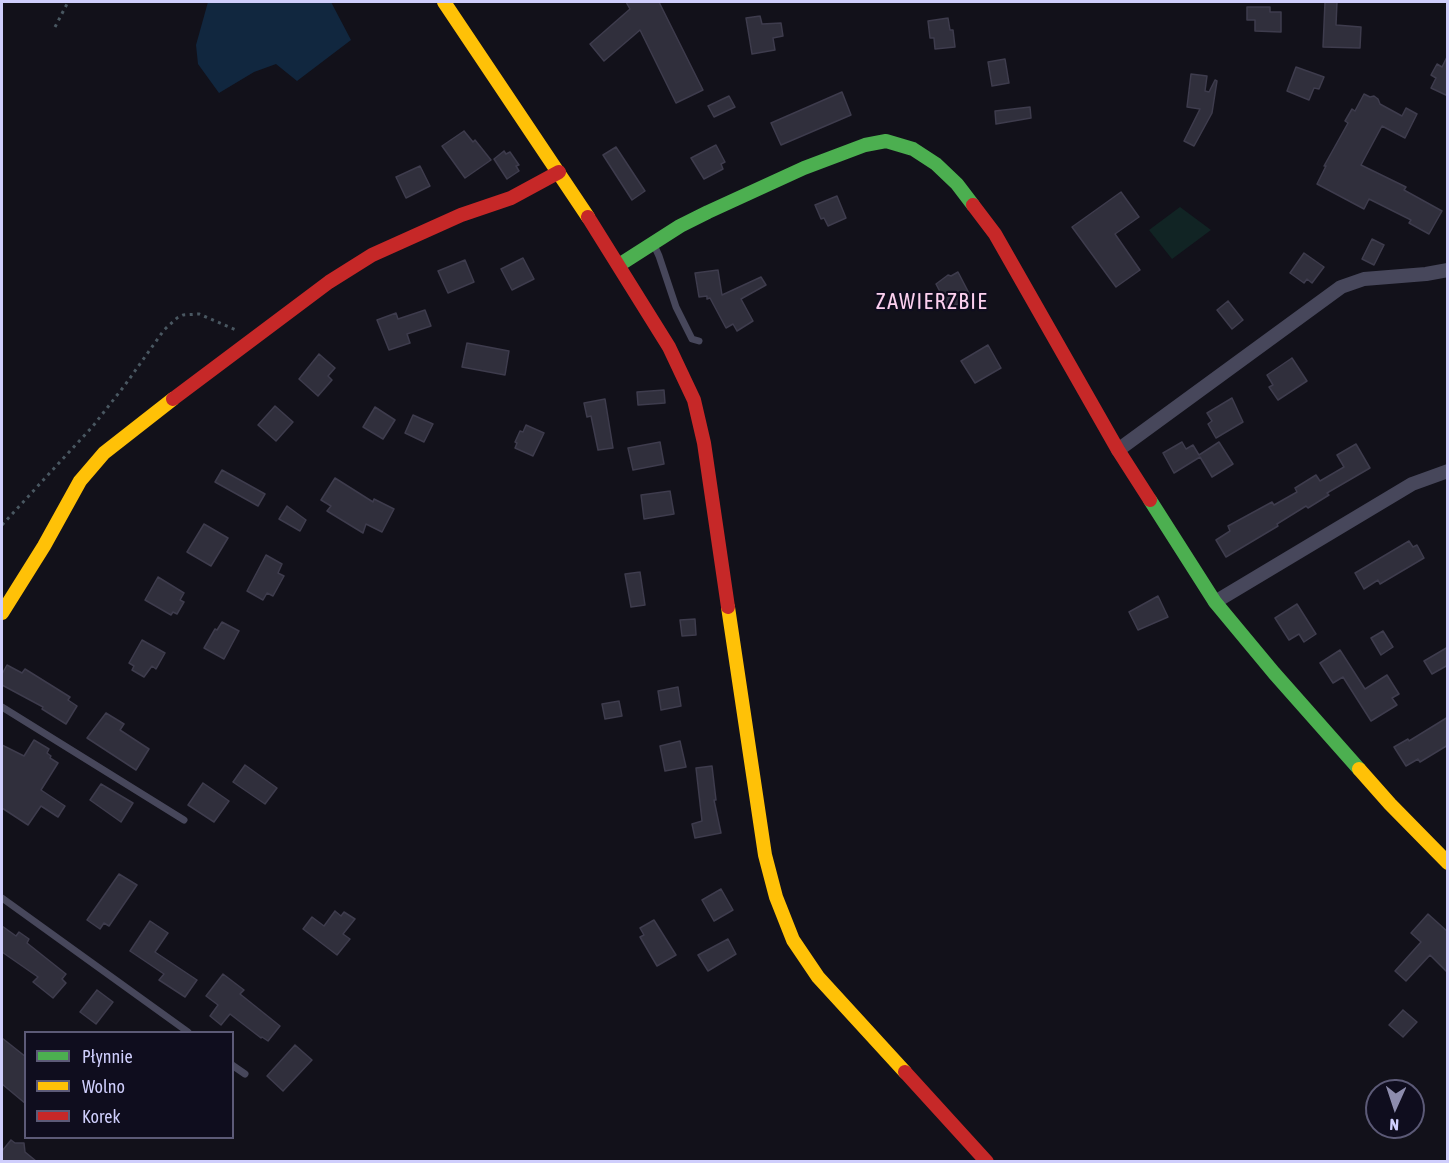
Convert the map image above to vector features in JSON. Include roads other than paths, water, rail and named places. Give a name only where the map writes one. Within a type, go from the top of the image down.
[{"type":"street","points":[[444,2],[619,265],[669,346],[694,400],[704,443],[765,855],[776,897],[794,940],[818,977],[987,1161]]},
{"type":"street","points":[[619,265],[652,243],[708,213],[840,154],[866,145],[886,141],[913,149],[936,164],[957,184],[995,234],[1118,450],[1215,602],[1274,673],[1390,804],[1448,863]]},
{"type":"street","points":[[2,613],[34,563],[80,481],[104,453],[126,434],[329,282],[372,255],[461,215],[511,198],[559,172]]},
{"type":"street","points":[[1118,450],[1341,287],[1364,279],[1448,270]]},
{"type":"street","points":[[1215,602],[1412,484],[1448,471]]},
{"type":"lane","points":[[652,243],[659,256],[676,307],[693,339],[699,341]]},
{"type":"lane","points":[[2,707],[184,820]]},
{"type":"lane","points":[[2,898],[187,1031]]},
{"type":"lane","points":[[234,1066],[245,1074]]},
{"type":"water","points":[[208,2],[331,2],[351,40],[297,81],[276,64],[254,72],[219,93],[198,64],[196,45]]},
{"type":"district","name":"ZAWIERZBIE","points":[[932,302]]}]
